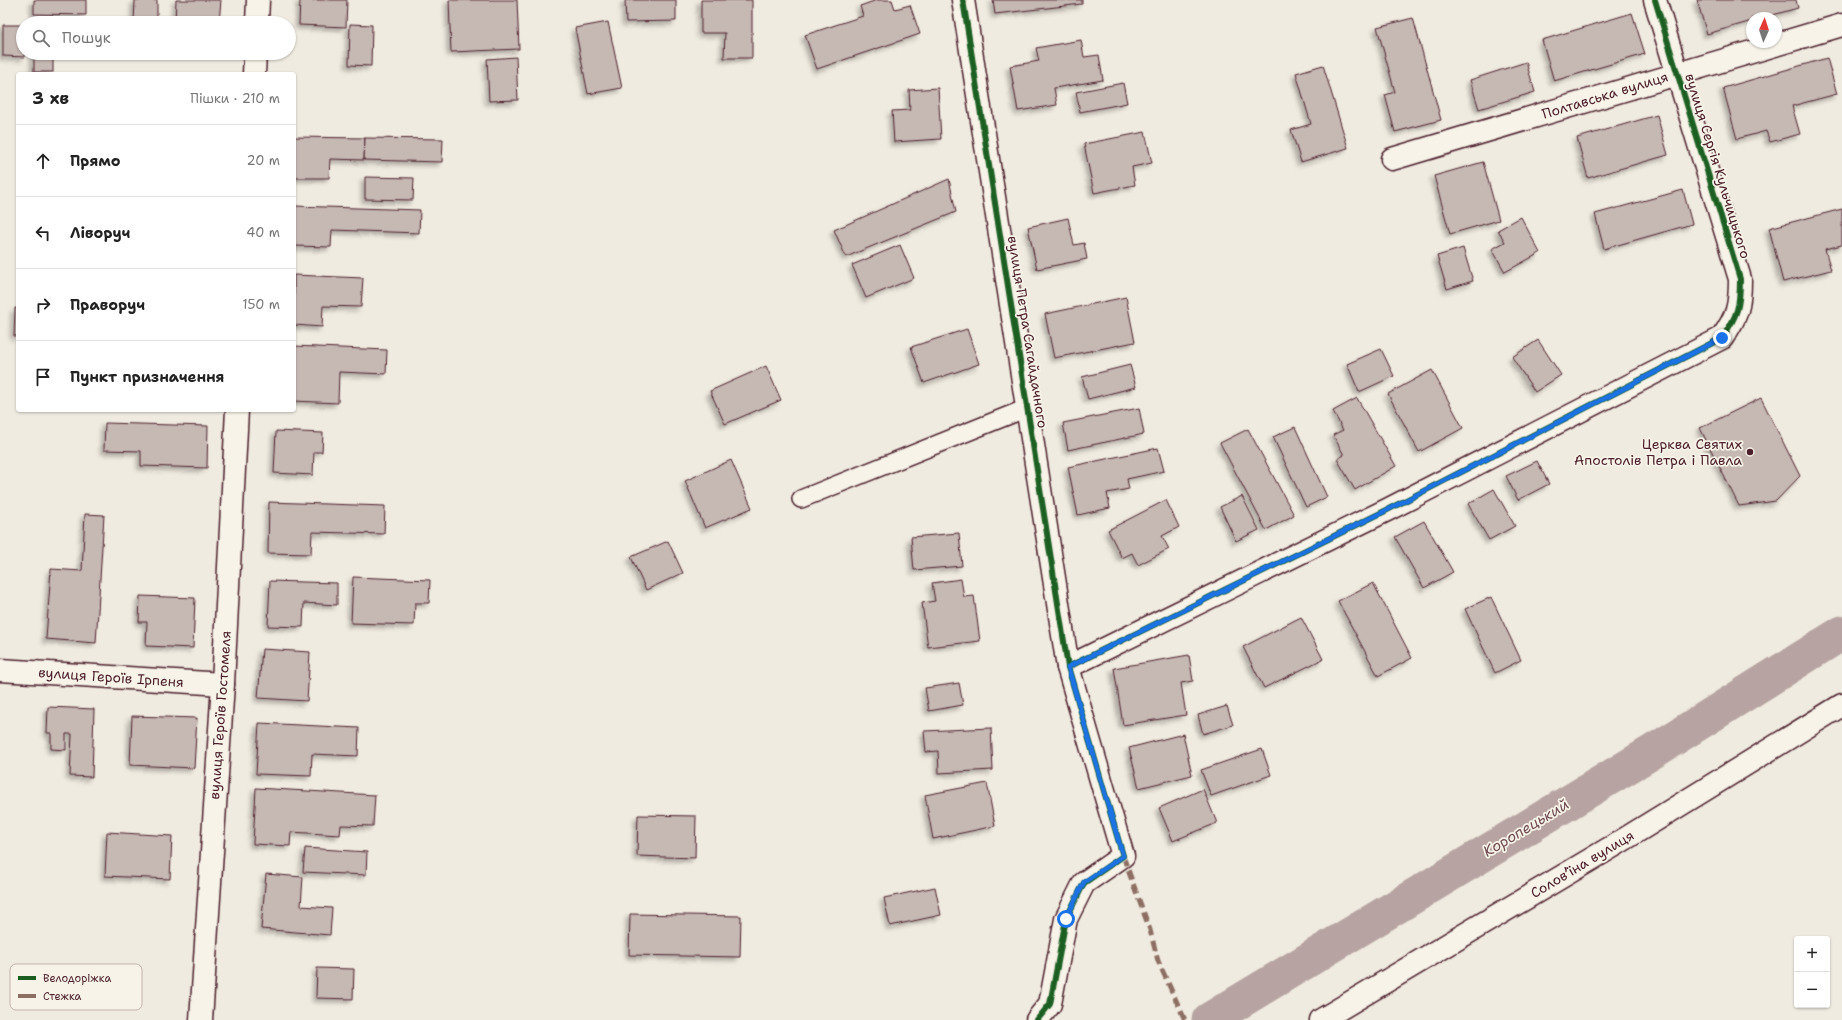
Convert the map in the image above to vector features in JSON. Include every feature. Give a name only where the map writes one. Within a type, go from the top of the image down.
[{"type":"street","points":[[257,16],[258,0]]},
{"type":"street","name":"вулиця Петра Сагайдачного","points":[[963,0],[1068,667],[1123,856],[1084,882],[1066,919],[1050,1004],[1037,1020]]},
{"type":"street","name":"вулиця Сергія Кульчицького","points":[[1068,667],[1387,510],[1722,338],[1734,320],[1740,302],[1740,278],[1655,0]]},
{"type":"street","name":"Полтавська вулиця","points":[[1392,159],[1842,25]]},
{"type":"street","points":[[254,72],[255,60]]},
{"type":"street","name":"вулиця Героїв Гостомеля","points":[[200,1020],[223,684],[237,412]]},
{"type":"street","name":"вулиця Героїв Ірпеня","points":[[0,670],[223,684]]},
{"type":"street","name":"Соловʼїна вулиця","points":[[1321,1020],[1615,845],[1842,706]]},
{"type":"lane","points":[[801,499],[1028,408]]},
{"type":"building","points":[[34,0],[86,0],[86,15],[34,14]]},
{"type":"building","points":[[135,0],[157,0],[157,16],[134,16]]},
{"type":"building","points":[[176,0],[221,0],[220,16],[175,16]]},
{"type":"building","points":[[300,0],[347,0],[346,27],[299,25]]},
{"type":"building","points":[[449,0],[517,0],[519,49],[451,52]]},
{"type":"building","points":[[625,0],[676,0],[676,21],[626,22]]},
{"type":"building","points":[[701,0],[752,0],[752,58],[724,58],[725,33],[701,33]]},
{"type":"building","points":[[877,0],[892,0],[895,9],[910,5],[920,34],[817,69],[805,35],[863,16],[860,6]]},
{"type":"building","points":[[993,0],[1082,0],[1082,4],[995,14]]},
{"type":"building","points":[[1697,0],[1796,0],[1798,8],[1782,12],[1746,12],[1746,23],[1707,34]]},
{"type":"building","points":[[1632,13],[1645,54],[1554,81],[1542,40]]},
{"type":"building","points":[[1413,18],[1441,120],[1395,132],[1385,95],[1395,92],[1377,27]]},
{"type":"building","points":[[608,22],[622,88],[588,94],[575,28]]},
{"type":"building","points":[[350,24],[372,25],[371,66],[349,65]]},
{"type":"building","points":[[3,25],[16,25],[16,57],[3,56]]},
{"type":"building","points":[[1081,40],[1084,57],[1099,55],[1103,80],[1054,88],[1057,105],[1018,111],[1010,66],[1039,61],[1036,48]]},
{"type":"building","points":[[516,57],[518,100],[489,101],[487,59]]},
{"type":"building","points":[[1827,58],[1837,94],[1792,106],[1800,134],[1770,142],[1766,131],[1737,139],[1723,88]]},
{"type":"building","points":[[34,60],[53,60],[53,72],[34,72]]},
{"type":"building","points":[[1526,62],[1535,92],[1479,109],[1470,80]]},
{"type":"building","points":[[1323,65],[1348,148],[1301,162],[1291,130],[1311,124],[1296,73]]},
{"type":"building","points":[[1123,83],[1127,103],[1080,112],[1076,92]]},
{"type":"building","points":[[938,88],[941,139],[894,142],[892,111],[910,110],[909,90]]},
{"type":"building","points":[[1657,115],[1668,155],[1588,178],[1577,138]]},
{"type":"building","points":[[1145,132],[1152,163],[1132,167],[1135,185],[1094,193],[1084,144]]},
{"type":"building","points":[[296,137],[365,138],[364,160],[330,159],[329,178],[296,178]]},
{"type":"building","points":[[365,138],[443,139],[442,162],[364,160]]},
{"type":"building","points":[[1483,162],[1499,220],[1450,234],[1434,176]]},
{"type":"building","points":[[365,177],[414,178],[413,200],[365,199]]},
{"type":"building","points":[[949,179],[956,212],[846,257],[834,230]]},
{"type":"building","points":[[1683,190],[1692,224],[1604,249],[1595,214]]},
{"type":"building","points":[[296,206],[420,210],[419,233],[332,230],[331,247],[296,246]]},
{"type":"building","points":[[1842,209],[1842,245],[1825,249],[1831,270],[1783,282],[1769,228]]},
{"type":"building","points":[[1521,217],[1540,253],[1505,272],[1492,249],[1505,242],[1498,230]]},
{"type":"building","points":[[1068,218],[1074,245],[1084,243],[1087,259],[1037,269],[1028,227]]},
{"type":"building","points":[[900,245],[914,278],[866,298],[852,265]]},
{"type":"building","points":[[1463,248],[1473,281],[1447,289],[1437,256]]},
{"type":"building","points":[[296,275],[363,278],[361,307],[323,306],[322,327],[296,325]]},
{"type":"building","points":[[1126,297],[1135,342],[1054,358],[1045,314]]},
{"type":"building","points":[[15,308],[16,308],[16,336],[14,336]]},
{"type":"building","points":[[967,329],[979,364],[924,383],[911,347]]},
{"type":"building","points":[[1538,340],[1561,375],[1535,392],[1512,357]]},
{"type":"building","points":[[296,346],[387,350],[386,374],[339,372],[338,403],[296,401]]},
{"type":"building","points":[[1381,349],[1394,376],[1359,392],[1347,364]]},
{"type":"building","points":[[1130,365],[1136,387],[1088,399],[1082,377]]},
{"type":"building","points":[[766,366],[781,400],[725,424],[710,391]]},
{"type":"building","points":[[1432,370],[1463,428],[1419,452],[1388,394]]},
{"type":"building","points":[[1357,398],[1396,466],[1355,490],[1337,459],[1344,455],[1333,435],[1343,430],[1333,411]]},
{"type":"building","name":"Церква Святих Апостолів Петра і Павла","points":[[1761,398],[1800,476],[1776,501],[1739,506],[1700,428]]},
{"type":"building","points":[[1139,408],[1144,434],[1068,450],[1063,423]]},
{"type":"building","points":[[105,423],[208,426],[207,468],[141,466],[141,451],[104,450]]},
{"type":"building","points":[[1295,427],[1327,497],[1306,507],[1273,437]]},
{"type":"building","points":[[1248,429],[1294,515],[1266,530],[1220,443]]},
{"type":"building","points":[[276,431],[323,433],[322,452],[314,452],[313,475],[274,473]]},
{"type":"building","points":[[1158,448],[1164,471],[1127,479],[1129,489],[1107,493],[1110,508],[1078,515],[1068,467]]},
{"type":"building","points":[[731,460],[752,508],[705,528],[685,481]]},
{"type":"building","points":[[1537,461],[1549,484],[1518,500],[1506,476]]},
{"type":"building","points":[[1494,489],[1515,526],[1489,540],[1468,504]]},
{"type":"building","points":[[1242,496],[1259,530],[1236,541],[1220,507]]},
{"type":"building","points":[[1166,500],[1179,527],[1162,536],[1169,549],[1138,565],[1132,553],[1122,558],[1108,530]]},
{"type":"building","points":[[269,502],[385,506],[384,534],[312,532],[311,554],[268,553]]},
{"type":"building","points":[[85,514],[104,515],[96,643],[46,639],[51,569],[82,571]]},
{"type":"building","points":[[1424,521],[1453,572],[1424,588],[1395,537]]},
{"type":"building","points":[[959,533],[962,566],[914,570],[911,537]]},
{"type":"building","points":[[668,541],[683,573],[646,590],[631,557]]},
{"type":"building","points":[[353,577],[430,580],[429,603],[415,603],[414,625],[351,623]]},
{"type":"building","points":[[961,579],[964,597],[974,596],[980,641],[928,647],[922,603],[935,601],[932,583]]},
{"type":"building","points":[[270,581],[337,583],[337,605],[304,603],[303,627],[268,626]]},
{"type":"building","points":[[1373,583],[1412,658],[1378,676],[1338,601]]},
{"type":"building","points":[[140,596],[195,598],[193,648],[146,646],[147,622],[139,622]]},
{"type":"building","points":[[1491,597],[1521,660],[1495,673],[1465,609]]},
{"type":"building","points":[[1301,617],[1323,659],[1264,688],[1243,647]]},
{"type":"building","points":[[262,649],[310,652],[307,701],[258,698]]},
{"type":"building","points":[[1189,655],[1193,681],[1181,683],[1186,715],[1123,725],[1114,668]]},
{"type":"building","points":[[959,683],[963,705],[929,711],[925,688]]},
{"type":"building","points":[[1227,706],[1233,725],[1203,734],[1198,715]]},
{"type":"building","points":[[48,707],[94,709],[92,777],[70,776],[72,734],[66,734],[66,750],[51,749],[51,733],[47,733]]},
{"type":"building","points":[[132,716],[197,718],[194,768],[130,765]]},
{"type":"building","points":[[259,723],[359,728],[358,756],[312,754],[311,776],[256,774]]},
{"type":"building","points":[[991,728],[993,770],[939,773],[938,751],[926,752],[924,731]]},
{"type":"building","points":[[1183,734],[1192,775],[1139,788],[1129,748]]},
{"type":"building","points":[[1262,749],[1271,775],[1211,796],[1201,770]]},
{"type":"building","points":[[987,783],[995,826],[933,839],[925,795]]},
{"type":"building","points":[[256,788],[375,795],[373,826],[341,825],[340,835],[291,832],[290,846],[253,844]]},
{"type":"building","points":[[1203,789],[1217,823],[1173,841],[1159,808]]},
{"type":"building","points":[[638,815],[696,816],[695,858],[637,856]]},
{"type":"building","points":[[107,832],[172,836],[170,879],[105,876]]},
{"type":"building","points":[[305,848],[367,852],[366,875],[303,872]]},
{"type":"building","points":[[266,874],[303,877],[301,906],[332,908],[330,935],[261,929]]},
{"type":"building","points":[[935,887],[941,915],[890,926],[884,898]]},
{"type":"building","points":[[630,914],[741,916],[740,957],[629,955]]},
{"type":"building","points":[[317,968],[354,969],[353,999],[316,998]]},
{"type":"waterway","name":"Коропецький","points":[[1209,1020],[1662,746],[1842,633]]},
{"type":"marked path","points":[[1123,856],[1150,930],[1158,961],[1185,1020]]},
{"type":"cycle path","points":[[963,0],[1068,667],[1123,856],[1084,883],[1066,919],[1050,1004],[1037,1020]]},
{"type":"cycle path","points":[[1068,667],[1387,510],[1722,338],[1732,323],[1737,310],[1739,303],[1740,279],[1655,0]]},
{"type":"place","name":"Церква Святих Апостолів Петра і Павла","points":[[1750,452]]},
{"type":"route","points":[[1066,919],[1084,882],[1123,856],[1068,667],[1387,510],[1722,338]]}]
